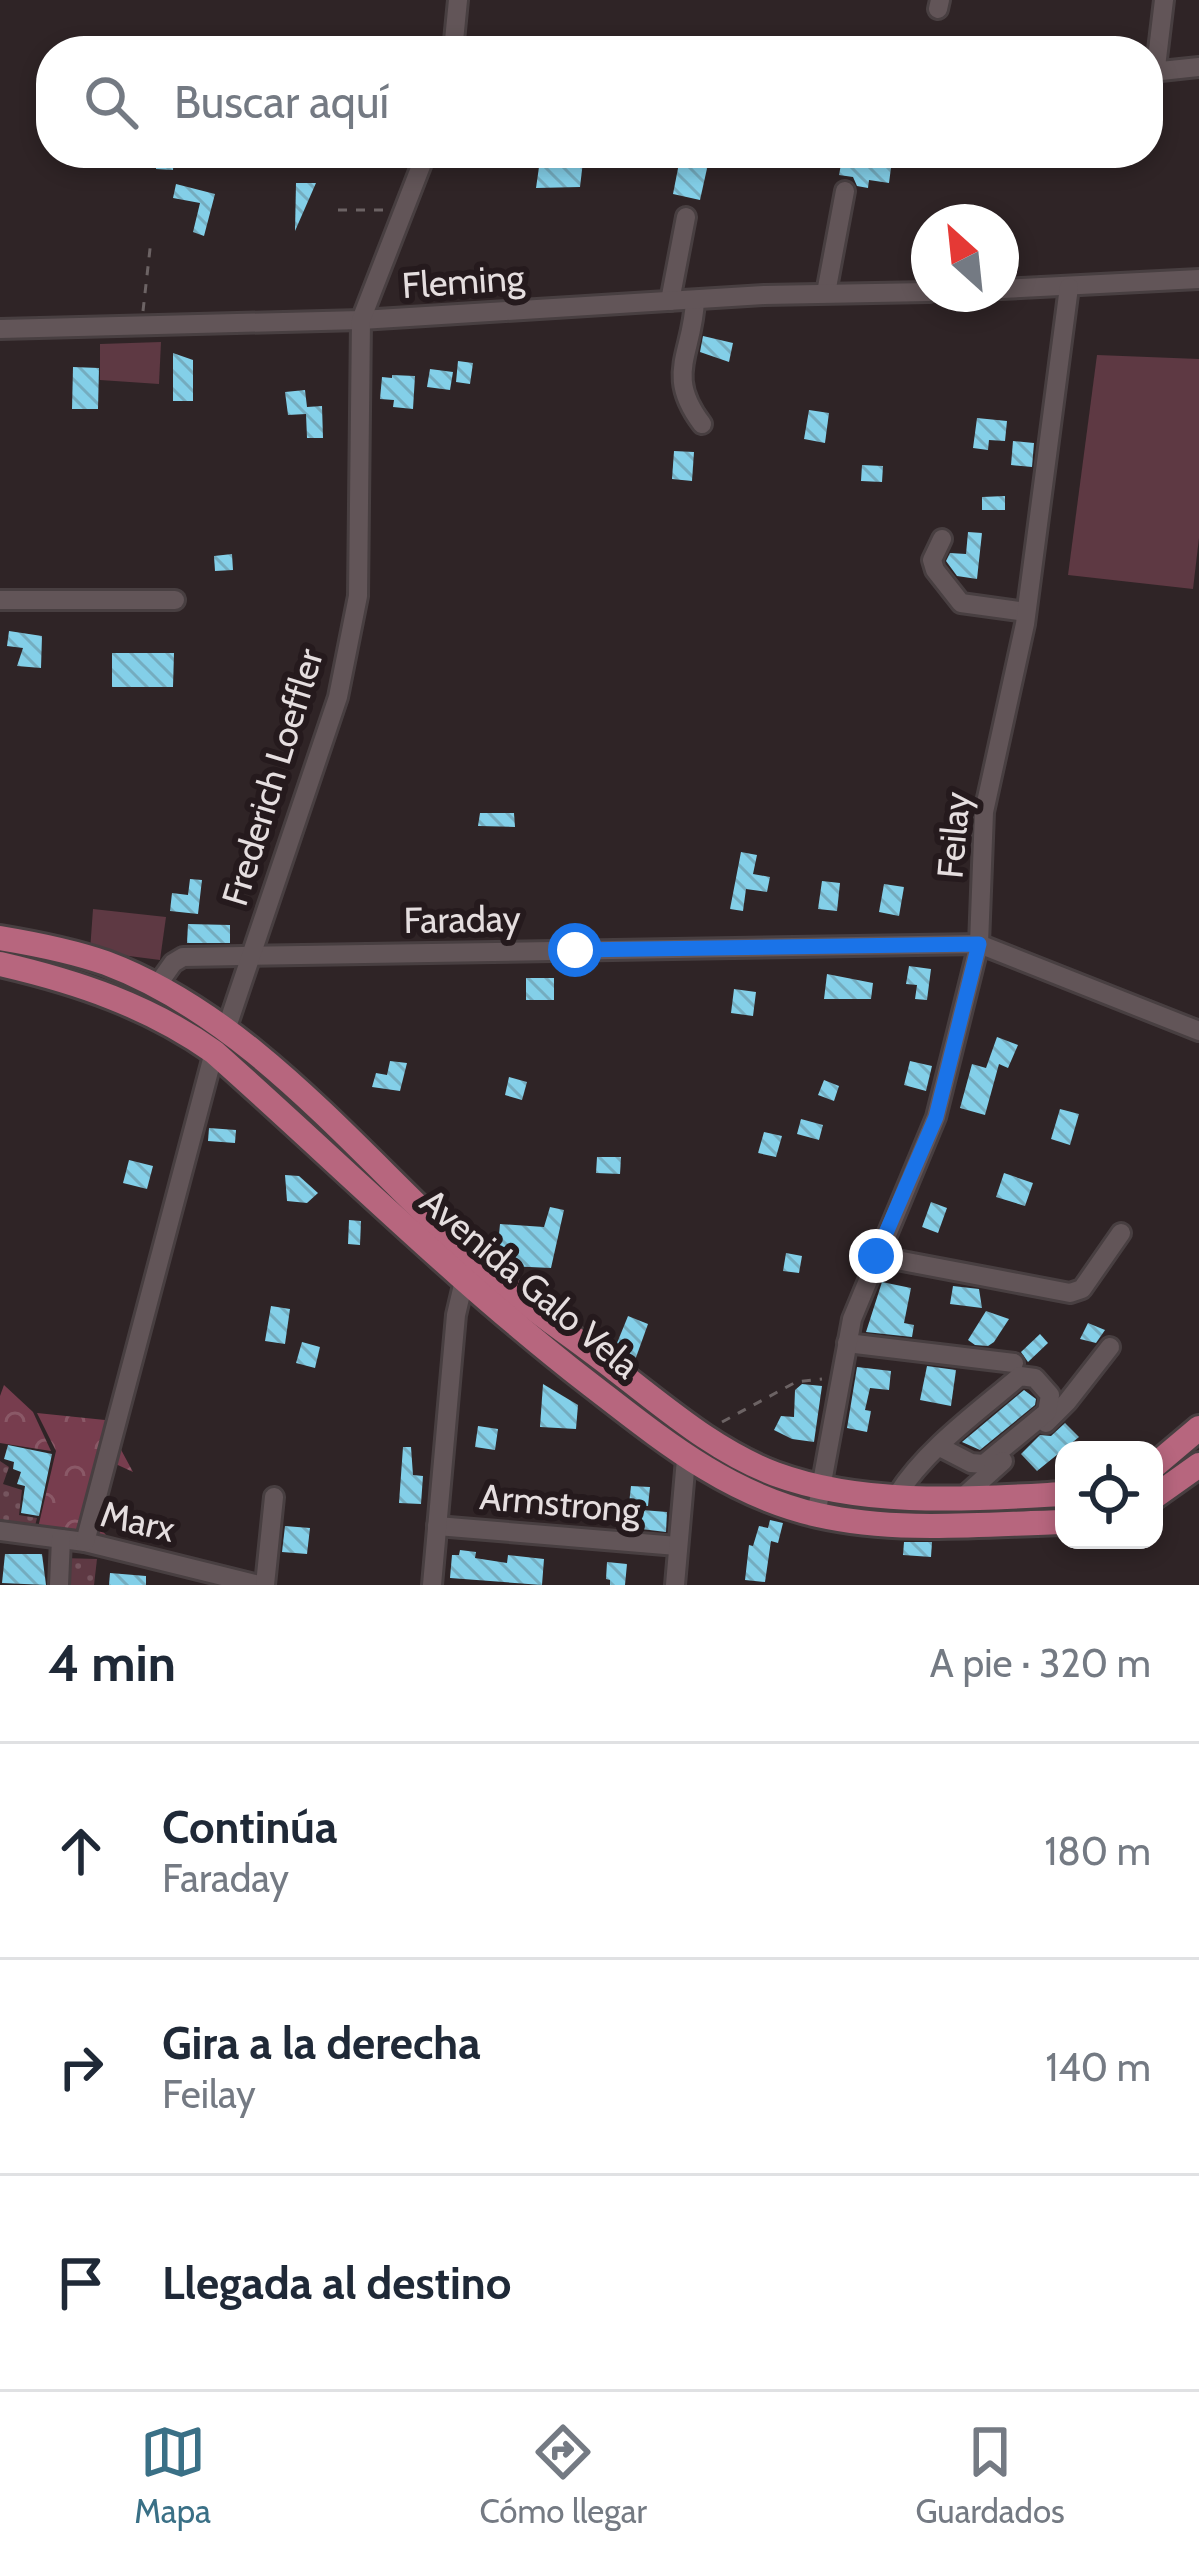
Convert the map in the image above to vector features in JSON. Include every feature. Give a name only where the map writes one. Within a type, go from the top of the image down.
[{"type":"main road","name":"Avenida Galo Vela","points":[[0,938],[84,956],[156,987],[220,1042],[463,1280],[686,1459],[755,1495],[816,1515],[900,1526],[1055,1522]]},
{"type":"main road","name":"Avenida Galo Vela","points":[[0,964],[61,978],[128,1002],[274,1070],[500,1282],[699,1434],[741,1460],[821,1487],[897,1496],[1055,1494]]},
{"type":"main road","points":[[1163,1458],[1199,1428]]},
{"type":"main road","points":[[1163,1491],[1199,1465]]},
{"type":"street","points":[[454,36],[458,0]]},
{"type":"street","points":[[1160,36],[1164,0]]},
{"type":"street","points":[[1163,71],[1199,67]]},
{"type":"street","points":[[361,320],[421,168]]},
{"type":"street","points":[[826,293],[845,191]]},
{"type":"street","points":[[670,301],[686,217]]},
{"type":"street","points":[[1019,288],[1199,279]]},
{"type":"street","name":"Feilay","points":[[816,1515],[847,1343],[876,1256],[936,1117],[979,944],[983,812],[1027,613],[1070,287]]},
{"type":"street","name":"Fleming","points":[[0,329],[361,320],[911,292]]},
{"type":"street","points":[[695,300],[681,388],[687,405],[703,424]]},
{"type":"street","name":"Frederich Loeffler","points":[[85,1542],[220,1042],[338,697],[358,596],[361,320]]},
{"type":"street","points":[[942,539],[932,560],[961,603],[1027,613]]},
{"type":"street","points":[[0,600],[176,600]]},
{"type":"street","name":"Faraday","points":[[156,987],[183,957],[979,944],[1199,1031]]},
{"type":"street","points":[[876,1256],[1070,1294],[1082,1289],[1121,1232]]},
{"type":"street","points":[[432,1585],[463,1280],[471,1255]]},
{"type":"street","points":[[847,1343],[1014,1363]]},
{"type":"street","points":[[962,1498],[1067,1402],[1110,1346]]},
{"type":"street","points":[[897,1496],[940,1447],[1020,1376],[1035,1378],[1050,1395],[1047,1412],[984,1464],[971,1463],[940,1447]]},
{"type":"street","points":[[675,1585],[686,1459]]},
{"type":"street","points":[[262,1585],[274,1497]]},
{"type":"street","name":"Armstrong","points":[[437,1526],[677,1546]]},
{"type":"street","name":"Marx","points":[[0,1531],[85,1542],[262,1585]]},
{"type":"street","points":[[59,1585],[61,1539]]},
{"type":"path","points":[[338,210],[406,210]]},
{"type":"path","points":[[141,325],[152,240]]},
{"type":"path","points":[[699,1434],[796,1382],[841,1379]]},
{"type":"shaded area","points":[[161,342],[159,384],[100,380],[100,344]]},
{"type":"shaded area","points":[[1097,355],[1199,359],[1199,538],[1193,589],[1068,575]]},
{"type":"shaded area","points":[[93,909],[166,917],[160,960],[90,951]]},
{"type":"shaded area","points":[[0,1461],[9,1467],[3,1484],[22,1490],[19,1515],[37,1518],[32,1538],[0,1534]]},
{"type":"shaded area","points":[[62,1558],[97,1559],[94,1585],[65,1585]]},
{"type":"green space","points":[[4,1385],[33,1412],[51,1451],[0,1443]]},
{"type":"green space","points":[[37,1413],[105,1420],[133,1472],[107,1460],[96,1498],[117,1507],[100,1528],[117,1548],[37,1532],[56,1451]]},
{"type":"building","points":[[539,168],[582,168],[580,187],[536,188]]},
{"type":"building","points":[[678,168],[707,168],[700,200],[673,194]]},
{"type":"building","points":[[840,168],[891,168],[889,183],[869,180],[868,188],[857,186],[853,177],[839,175]]},
{"type":"building","points":[[296,183],[316,183],[295,231]]},
{"type":"building","points":[[176,184],[215,194],[204,236],[193,232],[200,203],[173,198]]},
{"type":"building","points":[[703,336],[733,343],[729,362],[700,352]]},
{"type":"building","points":[[173,353],[193,360],[193,401],[173,401]]},
{"type":"building","points":[[458,361],[473,363],[470,384],[456,382]]},
{"type":"building","points":[[73,367],[99,368],[98,409],[72,409]]},
{"type":"building","points":[[430,369],[453,372],[450,390],[427,387]]},
{"type":"building","points":[[415,376],[413,409],[393,407],[394,400],[380,399],[382,377]]},
{"type":"building","points":[[305,390],[307,407],[322,406],[323,438],[307,438],[306,414],[288,415],[285,392]]},
{"type":"building","points":[[809,410],[829,413],[825,443],[804,439]]},
{"type":"building","points":[[977,418],[1007,421],[1005,441],[989,440],[988,450],[973,448]]},
{"type":"building","points":[[1013,441],[1034,443],[1032,467],[1011,465]]},
{"type":"building","points":[[674,451],[694,452],[692,481],[672,479]]},
{"type":"building","points":[[862,465],[883,466],[882,482],[861,481]]},
{"type":"building","points":[[1005,496],[1005,510],[982,510],[982,497]]},
{"type":"building","points":[[968,532],[982,533],[977,579],[957,576],[946,561],[950,553],[966,554]]},
{"type":"building","points":[[232,554],[233,570],[215,571],[214,556]]},
{"type":"building","points":[[9,631],[42,636],[41,668],[17,666],[23,648],[7,646]]},
{"type":"building","points":[[112,653],[174,653],[173,687],[112,687]]},
{"type":"building","points":[[480,813],[514,813],[515,827],[478,826]]},
{"type":"building","points":[[741,852],[757,855],[753,874],[770,877],[767,892],[746,889],[743,911],[730,909]]},
{"type":"building","points":[[190,879],[202,880],[198,914],[170,911],[172,893],[188,895]]},
{"type":"building","points":[[822,881],[840,883],[837,911],[818,909]]},
{"type":"building","points":[[884,884],[904,887],[899,916],[879,912]]},
{"type":"building","points":[[188,924],[230,925],[230,943],[187,943]]},
{"type":"building","points":[[909,966],[931,969],[927,1000],[915,999],[917,985],[906,984]]},
{"type":"building","points":[[827,974],[873,983],[871,999],[824,999]]},
{"type":"building","points":[[526,978],[554,978],[554,1000],[526,1000]]},
{"type":"building","points":[[734,989],[756,992],[753,1016],[731,1013]]},
{"type":"building","points":[[997,1037],[1018,1045],[1008,1068],[999,1064],[985,1115],[960,1108],[972,1064],[986,1068]]},
{"type":"building","points":[[390,1061],[407,1063],[400,1091],[372,1087],[376,1073],[387,1075]]},
{"type":"building","points":[[910,1061],[932,1066],[926,1091],[904,1085]]},
{"type":"building","points":[[509,1077],[527,1082],[522,1100],[505,1095]]},
{"type":"building","points":[[824,1080],[839,1086],[834,1101],[818,1095]]},
{"type":"building","points":[[1060,1109],[1079,1114],[1070,1145],[1051,1139]]},
{"type":"building","points":[[801,1119],[823,1125],[819,1140],[797,1134]]},
{"type":"building","points":[[209,1128],[236,1130],[235,1143],[208,1141]]},
{"type":"building","points":[[764,1132],[782,1136],[776,1157],[758,1153]]},
{"type":"building","points":[[597,1157],[621,1157],[620,1174],[596,1173]]},
{"type":"building","points":[[129,1160],[153,1166],[147,1189],[123,1183]]},
{"type":"building","points":[[1004,1173],[1033,1183],[1025,1206],[996,1197]]},
{"type":"building","points":[[285,1175],[299,1176],[318,1193],[307,1203],[287,1201]]},
{"type":"building","points":[[931,1202],[947,1208],[938,1233],[922,1227]]},
{"type":"building","points":[[550,1207],[564,1210],[551,1268],[507,1266],[497,1257],[500,1224],[544,1227]]},
{"type":"building","points":[[349,1220],[361,1221],[360,1245],[348,1244]]},
{"type":"building","points":[[786,1253],[802,1256],[799,1273],[783,1271]]},
{"type":"building","points":[[882,1282],[911,1288],[904,1323],[914,1325],[912,1337],[866,1332]]},
{"type":"building","points":[[953,1286],[979,1289],[982,1308],[950,1304]]},
{"type":"building","points":[[271,1306],[290,1309],[285,1344],[265,1341]]},
{"type":"building","points":[[986,1311],[1009,1319],[994,1342],[975,1345],[968,1340]]},
{"type":"building","points":[[628,1316],[648,1324],[634,1363],[615,1348]]},
{"type":"building","points":[[1088,1323],[1105,1330],[1096,1343],[1080,1339]]},
{"type":"building","points":[[1040,1334],[1048,1343],[1028,1362],[1021,1352]]},
{"type":"building","points":[[302,1342],[320,1347],[315,1368],[296,1363]]},
{"type":"building","points":[[927,1366],[956,1370],[951,1406],[920,1400]]},
{"type":"building","points":[[857,1367],[891,1371],[889,1390],[870,1388],[867,1432],[847,1428]]},
{"type":"building","points":[[543,1384],[578,1405],[576,1429],[540,1427]]},
{"type":"building","points":[[802,1384],[822,1386],[814,1442],[774,1430],[781,1416],[794,1417],[795,1390]]},
{"type":"building","points":[[1024,1390],[1036,1399],[1035,1405],[980,1450],[962,1442]]},
{"type":"building","points":[[1065,1423],[1079,1437],[1055,1441],[1055,1456],[1037,1471],[1021,1454],[1040,1435],[1051,1436]]},
{"type":"building","points":[[478,1426],[498,1429],[495,1450],[475,1447]]},
{"type":"building","points":[[8,1445],[52,1454],[39,1516],[21,1513],[25,1486],[17,1484],[21,1472],[13,1469],[14,1462],[4,1459]]},
{"type":"building","points":[[403,1447],[411,1447],[413,1475],[423,1476],[421,1504],[399,1503]]},
{"type":"building","points":[[631,1486],[650,1487],[648,1506],[629,1504]]},
{"type":"building","points":[[642,1510],[667,1512],[666,1532],[641,1529]]},
{"type":"building","points":[[770,1520],[783,1523],[778,1543],[771,1541],[765,1582],[745,1580],[749,1545],[753,1546],[759,1526],[768,1528]]},
{"type":"building","points":[[285,1526],[310,1528],[307,1554],[282,1552]]},
{"type":"building","points":[[904,1542],[932,1542],[931,1557],[903,1555]]},
{"type":"building","points":[[460,1550],[476,1552],[475,1558],[507,1563],[508,1555],[544,1559],[542,1585],[450,1578],[452,1555],[459,1555]]},
{"type":"building","points":[[5,1554],[42,1554],[46,1585],[2,1583]]},
{"type":"building","points":[[607,1562],[627,1564],[625,1585],[610,1585]]},
{"type":"building","points":[[110,1573],[146,1576],[146,1585],[109,1585]]},
{"type":"route","points":[[575,950],[979,944],[936,1117],[876,1256]]}]
